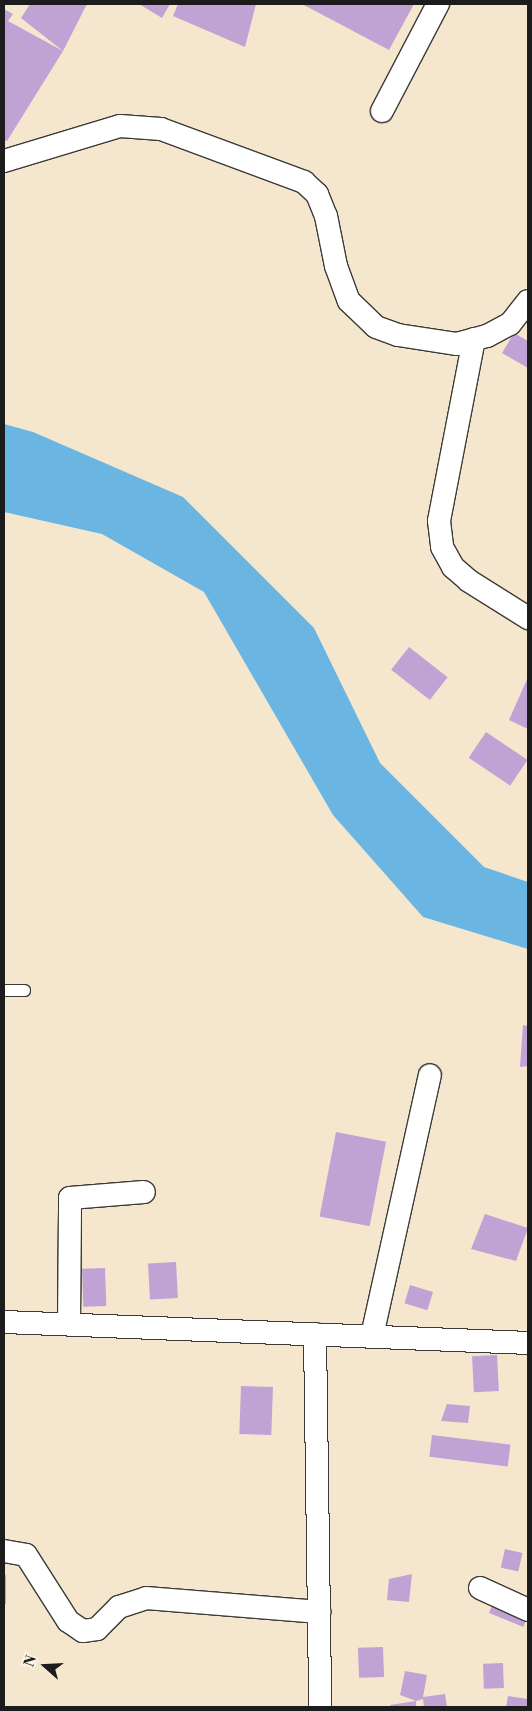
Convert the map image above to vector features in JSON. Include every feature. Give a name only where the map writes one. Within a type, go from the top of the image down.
[{"type":"street","points":[[382,112],[438,4]]},
{"type":"street","points":[[4,161],[120,126],[141,125],[161,129],[304,182],[317,194],[326,216],[336,266],[349,301],[361,316],[376,327],[398,335],[458,344],[510,324],[528,301]]},
{"type":"street","points":[[474,339],[439,521],[442,547],[453,567],[469,581],[528,618]]},
{"type":"street","points":[[372,1336],[430,1075]]},
{"type":"street","points":[[69,1324],[70,1198],[144,1192]]},
{"type":"street","points":[[4,1322],[528,1343]]},
{"type":"street","points":[[315,1334],[320,1707]]},
{"type":"street","points":[[4,1551],[26,1555],[68,1621],[83,1631],[97,1629],[119,1608],[146,1598],[319,1612]]},
{"type":"street","points":[[480,1588],[528,1610]]},
{"type":"lane","points":[[4,990],[24,990]]},
{"type":"water","points":[[4,424],[33,432],[183,497],[314,628],[380,763],[484,867],[528,882],[528,949],[423,917],[333,815],[204,592],[102,534],[4,512]]},
{"type":"building","points":[[30,4],[87,4],[63,51],[21,18]]},
{"type":"building","points":[[139,4],[170,4],[162,18]]},
{"type":"building","points":[[178,4],[256,4],[245,47],[173,16]]},
{"type":"building","points":[[302,4],[414,4],[389,50]]},
{"type":"building","points":[[4,9],[13,14],[8,21],[63,51],[7,141],[4,140]]},
{"type":"building","points":[[514,333],[528,341],[528,368],[502,353]]},
{"type":"building","points":[[409,647],[448,677],[430,700],[391,670]]},
{"type":"building","points":[[528,677],[528,729],[509,720]]},
{"type":"building","points":[[486,732],[527,760],[510,786],[469,758]]},
{"type":"building","points":[[523,1025],[528,1026],[528,1066],[520,1067]]},
{"type":"building","points":[[336,1132],[386,1142],[370,1226],[320,1216]]},
{"type":"building","points":[[485,1214],[528,1228],[516,1261],[471,1249]]},
{"type":"building","points":[[176,1262],[178,1298],[150,1299],[148,1263]]},
{"type":"building","points":[[105,1268],[106,1306],[83,1307],[82,1269]]},
{"type":"building","points":[[410,1285],[433,1292],[427,1310],[404,1303]]},
{"type":"building","points":[[497,1355],[499,1391],[474,1392],[472,1356]]},
{"type":"building","points":[[241,1386],[273,1387],[271,1435],[239,1434]]},
{"type":"building","points":[[447,1404],[470,1406],[468,1423],[441,1421]]},
{"type":"building","points":[[432,1435],[510,1445],[508,1466],[429,1457]]},
{"type":"building","points":[[505,1549],[523,1553],[518,1572],[501,1568]]},
{"type":"building","points":[[412,1574],[409,1602],[387,1600],[389,1579]]},
{"type":"building","points":[[4,1575],[6,1575],[6,1604],[4,1604]]},
{"type":"building","points":[[494,1601],[528,1615],[523,1627],[489,1613]]},
{"type":"building","points":[[383,1647],[384,1677],[359,1678],[358,1648]]},
{"type":"building","points":[[503,1663],[504,1688],[484,1689],[483,1664]]},
{"type":"building","points":[[405,1671],[427,1675],[423,1697],[445,1694],[447,1707],[424,1707],[423,1699],[416,1701],[400,1695]]},
{"type":"building","points":[[508,1696],[528,1699],[528,1707],[506,1707]]},
{"type":"building","points":[[416,1701],[416,1707],[390,1707],[390,1705]]}]
